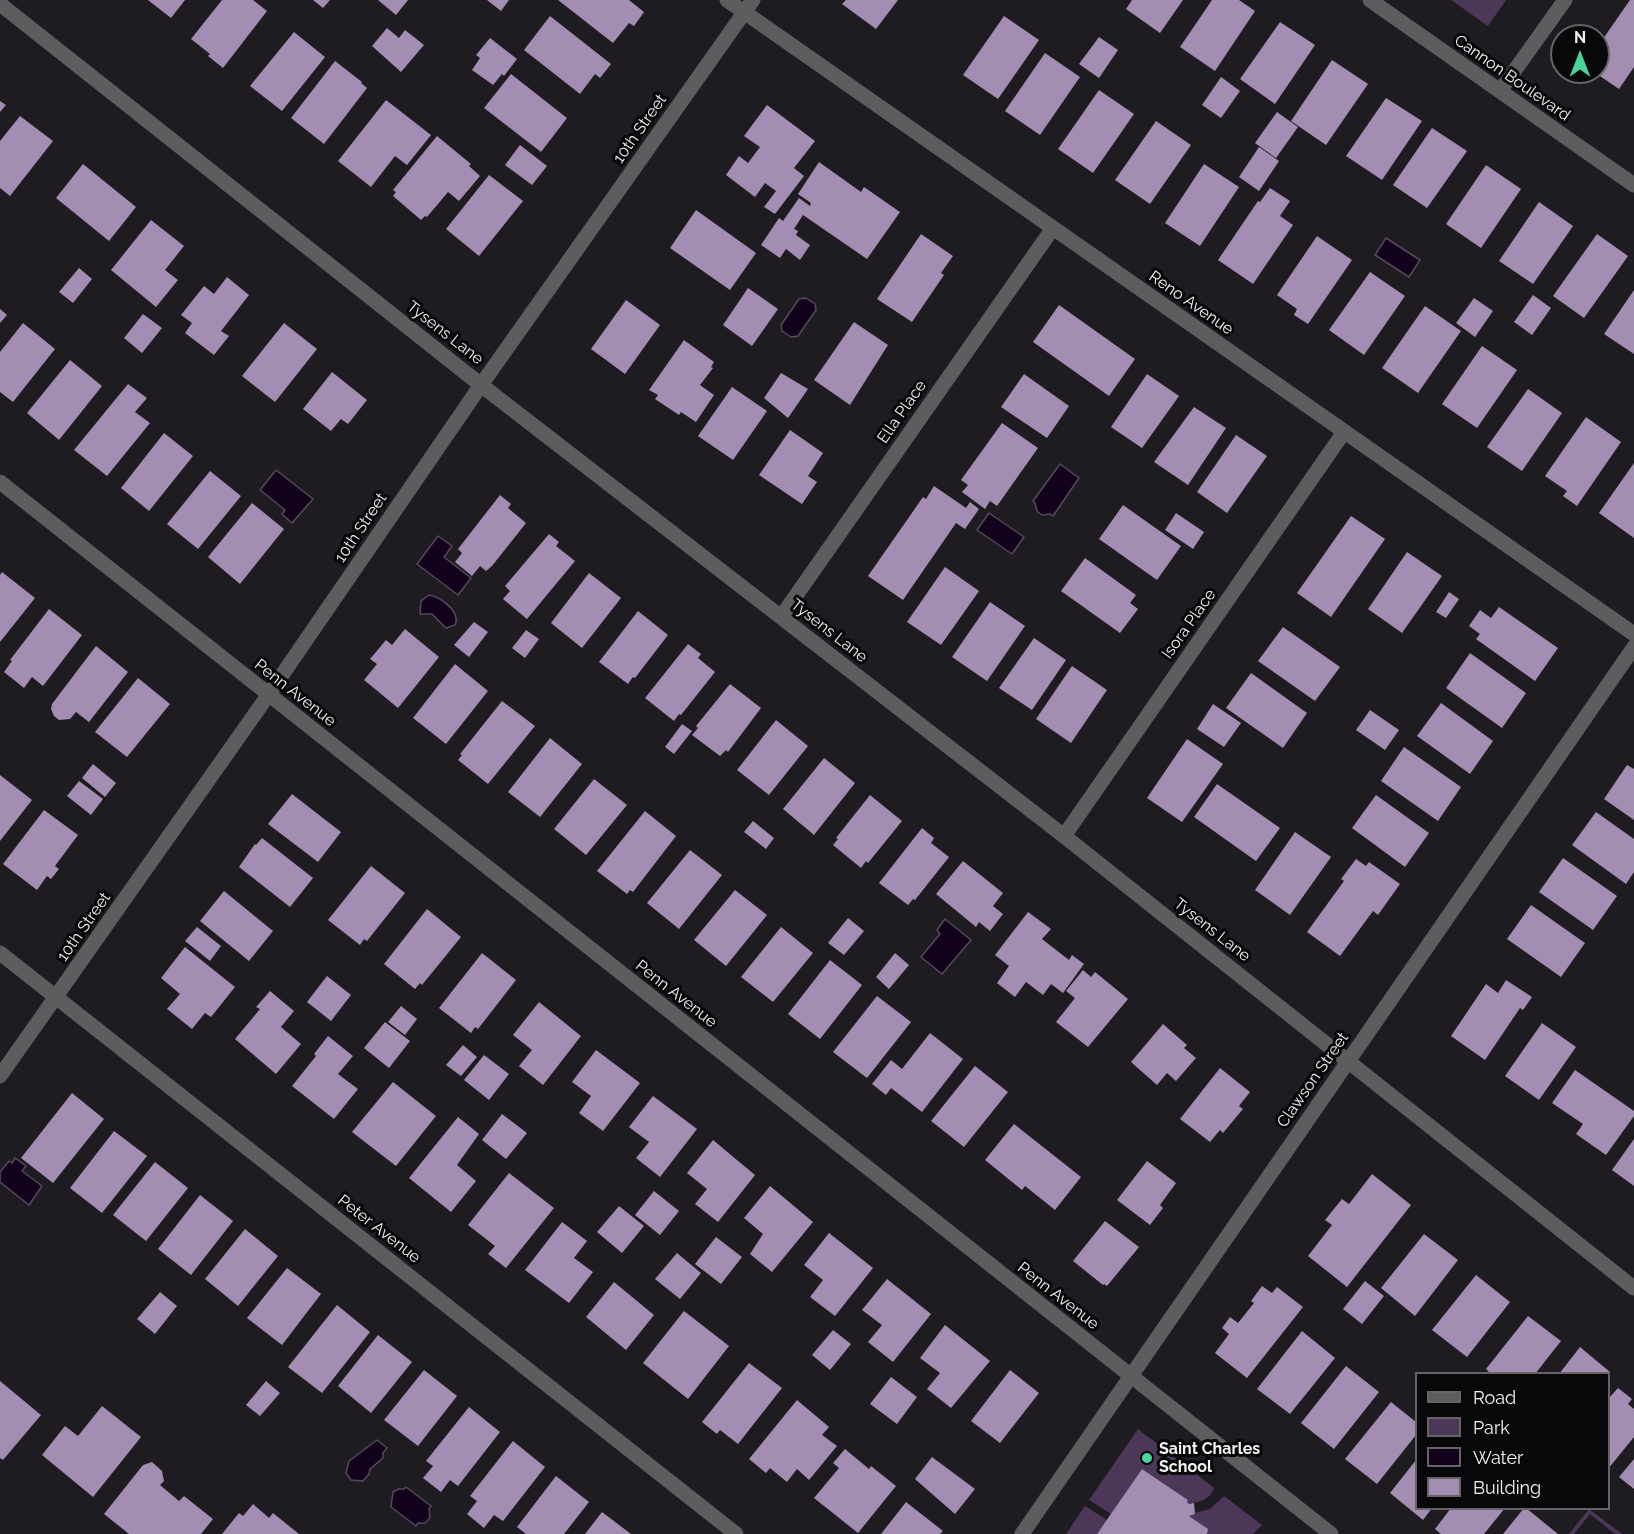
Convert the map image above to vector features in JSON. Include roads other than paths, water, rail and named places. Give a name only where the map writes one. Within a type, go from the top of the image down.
[{"type":"street","name":"Reno Avenue","points":[[727,0],[748,6],[1053,228],[1634,634]]},
{"type":"street","name":"Cannon Boulevard","points":[[1370,0],[1634,185]]},
{"type":"street","points":[[1500,91],[1565,0]]},
{"type":"street","name":"Tysens Lane","points":[[0,4],[481,385],[1064,836],[1634,1288]]},
{"type":"street","name":"10th Street","points":[[0,1076],[748,6]]},
{"type":"street","name":"Ella Place","points":[[781,617],[1053,228]]},
{"type":"street","name":"Isora Place","points":[[1064,836],[1344,432]]},
{"type":"street","name":"Penn Avenue","points":[[0,482],[1331,1534]]},
{"type":"street","name":"Clawson Street","points":[[1022,1534],[1634,647]]},
{"type":"street","name":"Peter Avenue","points":[[0,952],[736,1534]]},
{"type":"water","points":[[1386,238],[1420,260],[1409,277],[1375,255]]},
{"type":"water","points":[[806,298],[815,304],[816,310],[798,336],[791,337],[782,331],[781,325],[799,299]]},
{"type":"water","points":[[1060,464],[1079,478],[1053,516],[1042,515],[1037,511],[1033,501]]},
{"type":"water","points":[[276,470],[313,499],[292,523],[282,514],[285,510],[260,490]]},
{"type":"water","points":[[989,513],[1024,537],[1012,554],[977,530]]},
{"type":"water","points":[[438,536],[452,546],[444,557],[471,578],[458,595],[417,564]]},
{"type":"water","points":[[429,595],[439,599],[453,610],[455,625],[446,628],[432,614],[420,614],[421,601]]},
{"type":"water","points":[[945,919],[971,940],[942,974],[921,957],[940,934],[937,930]]},
{"type":"water","points":[[15,1158],[26,1166],[22,1171],[42,1186],[29,1205],[0,1182],[0,1172],[9,1161],[12,1163]]},
{"type":"water","points":[[377,1440],[387,1448],[383,1453],[383,1458],[370,1469],[363,1481],[351,1480],[346,1473],[349,1461]]},
{"type":"water","points":[[406,1487],[431,1506],[430,1518],[425,1523],[418,1523],[416,1526],[391,1507],[393,1492]]},
{"type":"place","name":"Saint Charles School","points":[[1147,1458]]}]
